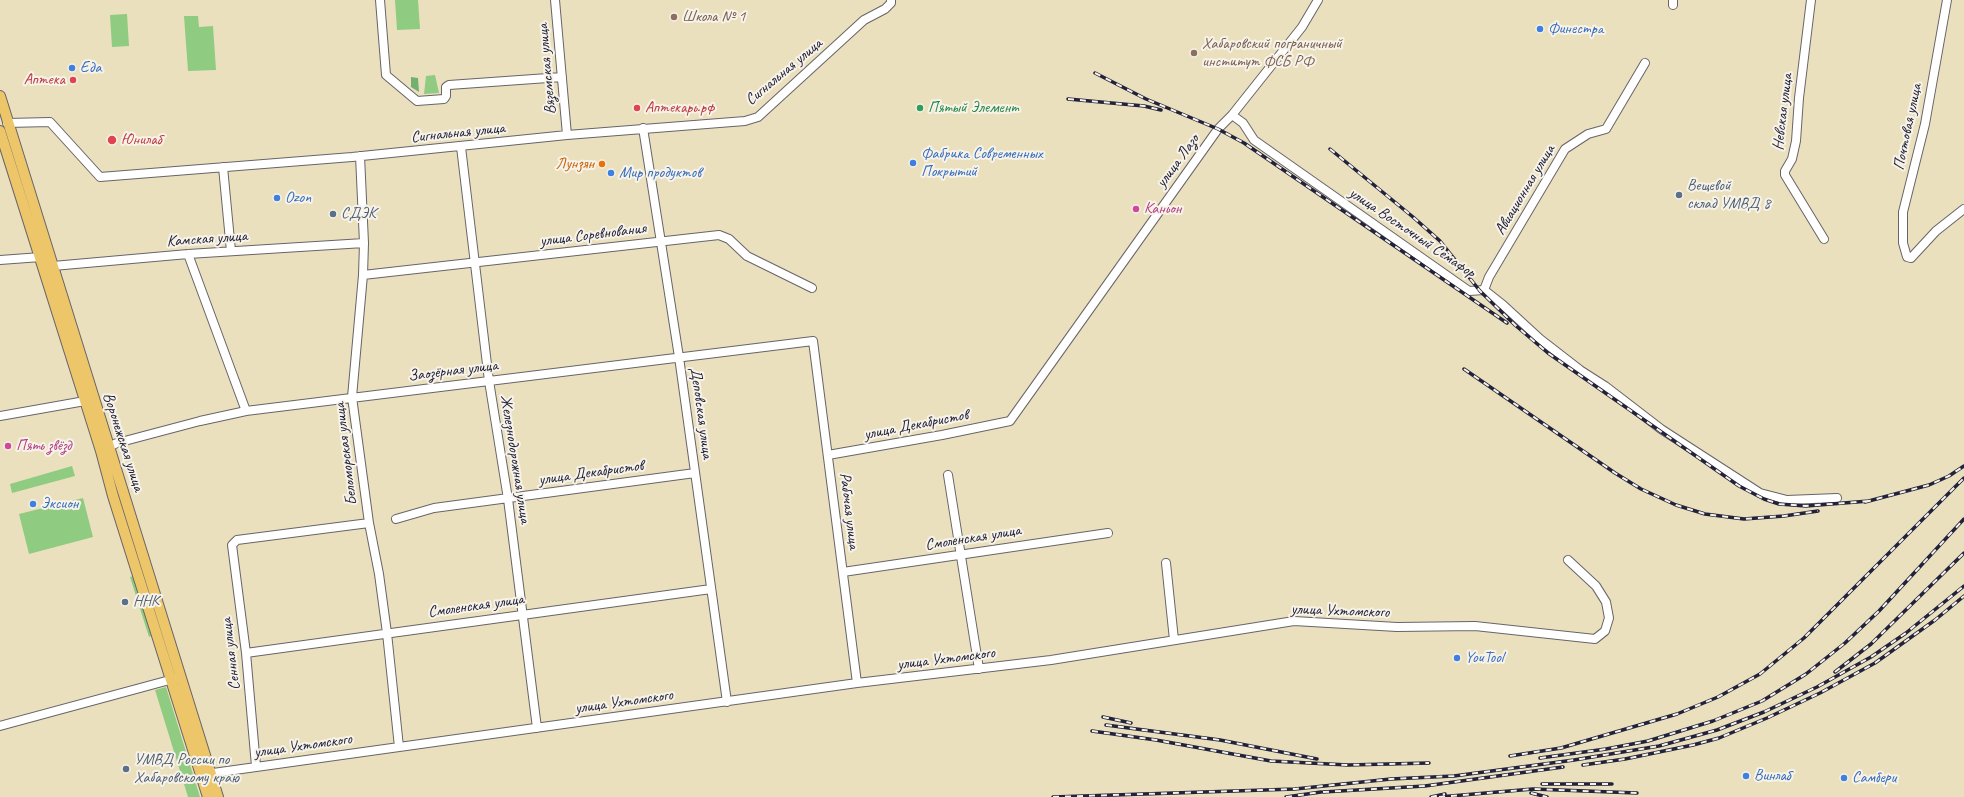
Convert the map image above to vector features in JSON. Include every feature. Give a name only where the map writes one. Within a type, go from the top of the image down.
[{"type":"main road","name":"Воронежская улица","points":[[0,96],[7,123],[53,266],[105,448],[175,678],[206,774],[218,797]]},
{"type":"main road","name":"Воронежская улица","points":[[0,131],[85,401],[105,448]]},
{"type":"main road","name":"Воронежская улица","points":[[206,774],[208,797]]},
{"type":"street","points":[[380,0],[386,75],[417,101],[444,99],[446,96],[446,87],[449,85],[562,77]]},
{"type":"street","name":"Вяземская улица","points":[[555,0],[567,135]]},
{"type":"street","name":"Сигнальная улица","points":[[7,123],[50,122],[100,177],[461,147],[643,128],[745,121],[758,117],[864,20],[885,9],[891,4],[891,0]]},
{"type":"street","name":"улица Лазо","points":[[1010,421],[1218,129],[1232,114],[1302,27],[1318,0]]},
{"type":"street","name":"Невская улица","points":[[1812,0],[1799,98],[1796,141],[1792,159],[1785,171],[1785,175],[1824,239]]},
{"type":"street","name":"Почтовая улица","points":[[1946,0],[1925,124],[1904,212],[1903,243],[1907,257],[1909,259],[1936,231],[1964,209]]},
{"type":"street","name":"Авиационная улица","points":[[1484,290],[1489,277],[1565,149],[1588,134],[1606,128],[1646,63]]},
{"type":"street","name":"улица Восточный Семафор","points":[[1232,114],[1243,123],[1254,140],[1469,291],[1484,290],[1503,305],[1540,340],[1580,370],[1605,386],[1661,429],[1760,493],[1788,500],[1837,498]]},
{"type":"street","name":"Деповская улица","points":[[643,128],[679,357],[727,702]]},
{"type":"street","name":"Железнодорожная улица","points":[[461,147],[489,381],[508,499],[537,728]]},
{"type":"street","name":"Беломорская улица","points":[[360,156],[364,243],[363,275],[352,397],[368,523],[379,574],[387,633],[399,747]]},
{"type":"street","points":[[223,167],[230,251]]},
{"type":"street","name":"улица Соревнования","points":[[363,275],[719,235],[729,239],[747,256],[812,288]]},
{"type":"street","name":"Камская улица","points":[[53,266],[188,254],[364,243]]},
{"type":"street","points":[[188,254],[246,411]]},
{"type":"street","points":[[0,260],[40,257]]},
{"type":"street","name":"Заозёрная улица","points":[[105,448],[200,421],[246,411],[813,341]]},
{"type":"street","name":"Рабочая улица","points":[[813,341],[857,683]]},
{"type":"street","points":[[0,416],[85,401]]},
{"type":"street","name":"улица Декабристов","points":[[828,455],[942,435],[1010,421]]},
{"type":"street","name":"улица Декабристов","points":[[396,519],[434,508],[695,473]]},
{"type":"street","points":[[948,475],[979,669]]},
{"type":"street","name":"Сенная улица","points":[[256,766],[246,653],[232,549],[234,542],[237,540],[368,523]]},
{"type":"street","name":"Смоленская улица","points":[[843,572],[1108,533]]},
{"type":"street","name":"улица Ухтомского","points":[[206,774],[857,683],[1051,660],[1294,621],[1397,627],[1475,626],[1595,639],[1605,631],[1609,618],[1606,602],[1596,586],[1568,560]]},
{"type":"street","points":[[1166,563],[1174,640]]},
{"type":"street","name":"Смоленская улица","points":[[246,653],[711,589]]},
{"type":"street","points":[[0,726],[175,678]]},
{"type":"green space","points":[[395,0],[418,0],[420,29],[397,30]]},
{"type":"green space","points":[[127,14],[129,46],[112,47],[110,15]]},
{"type":"green space","points":[[184,16],[198,16],[199,27],[213,26],[216,70],[188,71]]},
{"type":"green space","points":[[435,75],[439,93],[424,94],[426,76]]},
{"type":"green space","points":[[411,77],[418,78],[419,92],[411,87]]},
{"type":"green space","points":[[72,466],[75,476],[12,493],[10,484]]},
{"type":"green space","points":[[83,498],[93,537],[29,554],[19,514]]},
{"type":"green space","points":[[134,576],[153,635],[149,637],[130,577]]},
{"type":"green space","points":[[166,687],[200,797],[188,797],[155,690]]},
{"type":"railway","points":[[1095,73],[1146,99],[1218,129],[1244,143],[1507,323]]},
{"type":"railway","points":[[1068,99],[1144,106],[1161,110]]},
{"type":"railway","points":[[1330,149],[1440,241],[1480,291],[1515,325],[1548,353],[1739,486],[1764,499],[1779,504],[1806,506],[1869,501]]},
{"type":"railway","points":[[1464,369],[1615,473],[1641,489],[1676,505],[1705,514],[1744,519],[1784,516],[1818,511]]},
{"type":"railway","points":[[1865,502],[1929,485],[1949,476],[1964,466]]},
{"type":"railway","points":[[1510,756],[1561,748],[1677,714],[1718,697],[1760,674],[1804,638],[1964,478]]},
{"type":"railway","points":[[1540,758],[1606,749],[1648,741],[1713,721],[1762,701],[1806,674],[1845,643],[1879,611],[1964,519]]},
{"type":"railway","points":[[1835,672],[1871,644],[1964,553]]},
{"type":"railway","points":[[1053,797],[1295,789],[1391,779],[1454,776],[1574,760],[1659,746],[1717,730],[1764,712],[1817,687],[1871,657],[1906,633],[1964,586]]},
{"type":"railway","points":[[1583,765],[1625,759],[1693,745],[1719,738],[1767,718],[1820,693],[1875,663],[1935,620],[1964,596]]},
{"type":"railway","points":[[1103,717],[1131,723]]},
{"type":"railway","points":[[1106,725],[1220,740],[1317,759]]},
{"type":"railway","points":[[1092,731],[1156,740],[1271,761],[1348,765],[1429,763]]},
{"type":"railway","points":[[1323,792],[1425,786],[1563,767]]},
{"type":"railway","points":[[1542,784],[1612,784]]},
{"type":"railway","points":[[1439,797],[1533,789],[1637,793]]},
{"type":"railway","points":[[1286,797],[1321,792]]},
{"type":"railway","points":[[1531,793],[1547,797]]},
{"type":"railway","points":[[1431,797],[1445,794]]},
{"type":"place","name":"Школа № 1","points":[[674,17]]},
{"type":"place","name":"Финестра","points":[[1540,29]]},
{"type":"place","name":"Хабаровский пограничный институт ФСБ РФ","points":[[1194,53]]},
{"type":"place","name":"Еда","points":[[72,68]]},
{"type":"place","name":"Аптека","points":[[73,80]]},
{"type":"place","name":"Аптекарь.рф","points":[[637,108]]},
{"type":"place","name":"Пятый Элемент","points":[[920,108]]},
{"type":"place","name":"Юнилаб","points":[[112,140]]},
{"type":"place","name":"Фабрика Современных Покрытий","points":[[913,163]]},
{"type":"place","name":"Лунзян","points":[[602,164]]},
{"type":"place","name":"Мир продуктов","points":[[611,173]]},
{"type":"place","name":"Вещевой склад УМВД 8","points":[[1679,195]]},
{"type":"place","name":"Ozon","points":[[277,198]]},
{"type":"place","name":"Каньон","points":[[1136,209]]},
{"type":"place","name":"СДЭК","points":[[333,214]]},
{"type":"place","name":"Пять звёзд","points":[[8,446]]},
{"type":"place","name":"Эксион","points":[[33,504]]},
{"type":"place","name":"ННК","points":[[125,602]]},
{"type":"place","name":"YouTool","points":[[1457,658]]},
{"type":"place","name":"УМВД России по Хабаровскому краю","points":[[126,769]]},
{"type":"place","name":"Винлаб","points":[[1746,776]]},
{"type":"place","name":"Самбери","points":[[1844,778]]}]
